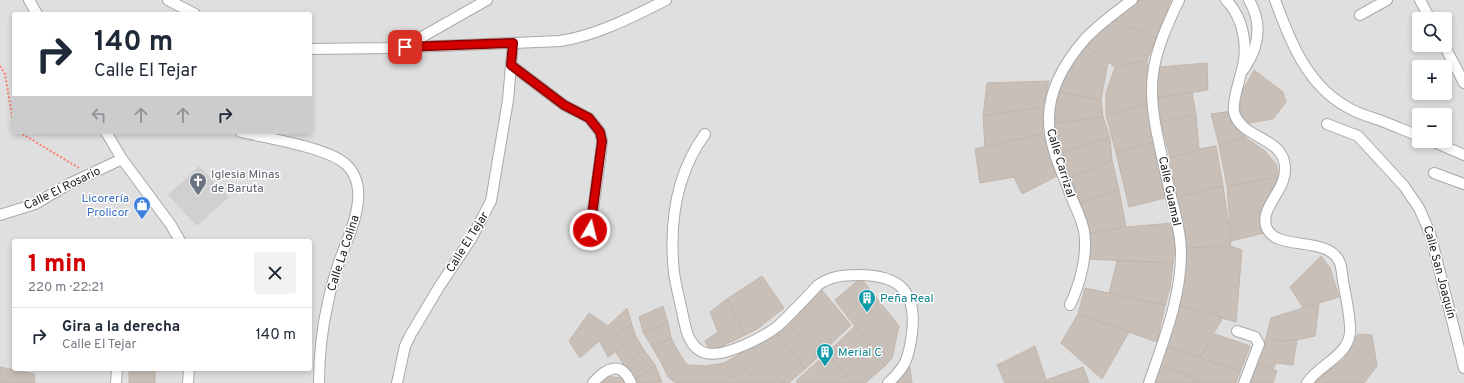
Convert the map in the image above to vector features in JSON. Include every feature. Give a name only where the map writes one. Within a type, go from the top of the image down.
[{"type":"street","points":[[29,0],[36,12]]},
{"type":"street","points":[[168,0],[191,12]]},
{"type":"street","points":[[405,47],[487,0]]},
{"type":"street","points":[[312,49],[327,50],[543,43],[580,38],[628,19],[666,0]]},
{"type":"street","name":"Calle Carrizal","points":[[1070,305],[1076,292],[1081,270],[1084,233],[1078,212],[1055,152],[1050,131],[1049,114],[1051,102],[1057,82],[1063,70],[1077,50],[1100,26],[1132,0]]},
{"type":"street","name":"Calle Guamal","points":[[1149,383],[1174,301],[1180,270],[1180,237],[1152,99],[1153,73],[1168,24],[1178,0]]},
{"type":"street","points":[[1226,0],[1237,14],[1242,25],[1244,53],[1242,72],[1237,86],[1234,111],[1237,118],[1249,131],[1281,153],[1284,161],[1285,173],[1283,181],[1280,190],[1268,208],[1265,218],[1266,227],[1272,234],[1283,240],[1328,250],[1340,263],[1351,327],[1348,343],[1334,359],[1311,376],[1307,383]]},
{"type":"street","points":[[1242,72],[1253,56],[1257,40],[1257,17],[1249,0]]},
{"type":"street","points":[[1275,0],[1299,57],[1312,77],[1328,93],[1346,107],[1412,133]]},
{"type":"street","points":[[1360,15],[1387,0]]},
{"type":"street","points":[[1420,0],[1426,12]]},
{"type":"street","name":"Calle El Tejar","points":[[397,383],[405,346],[411,334],[435,293],[471,239],[491,202],[508,100],[513,43]]},
{"type":"street","points":[[1448,52],[1464,83]]},
{"type":"street","points":[[511,65],[564,105],[589,118],[600,132],[602,141],[601,152],[590,230]]},
{"type":"street","name":"Calle San Joaquín","points":[[1327,124],[1358,136],[1404,186],[1419,208],[1430,233],[1464,368]]},
{"type":"street","points":[[107,134],[122,159],[171,225],[178,239]]},
{"type":"street","name":"Calle La Colina","points":[[249,134],[296,145],[331,156],[344,163],[355,180],[358,200],[356,212],[352,231],[345,246],[327,303],[320,348],[319,383]]},
{"type":"street","points":[[705,134],[688,161],[679,188],[673,224],[673,256],[677,287],[685,325],[695,347],[706,353],[714,354],[729,351],[753,340],[777,327],[818,285],[826,279],[835,276],[880,276],[898,284],[906,290],[911,300],[914,318],[909,354],[906,363],[900,372],[888,383]]},
{"type":"street","points":[[1448,148],[1464,155]]},
{"type":"street","name":"Calle El Rosario","points":[[0,215],[35,204],[89,174],[122,159]]},
{"type":"street","points":[[1434,173],[1464,184]]},
{"type":"street","points":[[1237,331],[1255,337],[1260,344],[1244,383]]},
{"type":"street","points":[[593,383],[603,372],[610,369],[618,369],[627,374],[631,383]]},
{"type":"street","points":[[116,383],[117,371]]},
{"type":"street","points":[[188,383],[189,371]]},
{"type":"path","points":[[0,66],[5,74],[12,115]]},
{"type":"path","points":[[21,134],[89,174]]},
{"type":"shaded area","points":[[0,0],[1464,0],[1464,383],[0,383]]},
{"type":"shaded area","name":"Iglesia Minas de Baruta","points":[[199,166],[229,197],[197,226],[168,195]]},
{"type":"building","points":[[1138,0],[1171,0],[1156,39],[1113,19]]},
{"type":"building","points":[[1113,19],[1156,39],[1147,60],[1115,67],[1085,45]]},
{"type":"building","points":[[1085,45],[1108,62],[1101,100],[1057,92],[1069,65]]},
{"type":"building","points":[[1147,60],[1148,104],[1106,115],[1106,93],[1115,67]]},
{"type":"building","points":[[1207,63],[1208,90],[1156,98],[1159,67]]},
{"type":"building","points":[[1254,70],[1283,92],[1286,102],[1273,119],[1249,123],[1240,114],[1240,96]]},
{"type":"building","points":[[1049,81],[1043,107],[983,116],[987,83]]},
{"type":"building","points":[[1057,92],[1101,100],[1103,117],[1054,123]]},
{"type":"building","points":[[1192,92],[1196,115],[1161,122],[1156,98]]},
{"type":"building","points":[[1148,104],[1155,142],[1116,153],[1106,115]]},
{"type":"building","points":[[1043,107],[1043,134],[985,147],[983,116]]},
{"type":"building","points":[[1232,111],[1236,123],[1246,138],[1219,145],[1211,114]]},
{"type":"building","points":[[1196,115],[1199,149],[1170,158],[1161,122]]},
{"type":"building","points":[[1103,117],[1110,138],[1062,152],[1054,123]]},
{"type":"building","points":[[1043,134],[1057,176],[1022,194],[1014,177],[980,183],[975,149]]},
{"type":"building","points":[[1110,138],[1112,160],[1069,178],[1062,152]]},
{"type":"building","points":[[1246,138],[1265,151],[1276,164],[1279,177],[1227,186],[1219,145]]},
{"type":"building","points":[[1155,142],[1169,197],[1129,207],[1116,153]]},
{"type":"building","points":[[1216,146],[1223,186],[1177,197],[1170,158],[1199,149]]},
{"type":"building","points":[[1112,160],[1119,190],[1079,203],[1069,178]]},
{"type":"building","points":[[1279,177],[1262,211],[1264,233],[1231,241],[1227,186]]},
{"type":"building","points":[[1223,186],[1231,241],[1230,246],[1185,248],[1177,197]]},
{"type":"building","points":[[1119,190],[1126,227],[1089,234],[1079,203]]},
{"type":"building","points":[[1172,223],[1175,245],[1173,263],[1087,259],[1089,234],[1126,227]]},
{"type":"building","points":[[1230,246],[1242,250],[1236,322],[1177,305],[1185,248]]},
{"type":"building","points":[[1321,256],[1330,268],[1339,297],[1303,308],[1290,287]]},
{"type":"building","points":[[1117,261],[1173,263],[1170,288],[1165,305],[1109,293]]},
{"type":"building","points":[[762,276],[784,308],[757,329],[745,335],[727,299]]},
{"type":"building","name":"Peña Real","points":[[863,281],[899,326],[892,358],[885,366],[835,300],[856,282]]},
{"type":"building","points":[[820,288],[851,325],[832,343],[802,306]]},
{"type":"building","points":[[1085,288],[1165,305],[1157,342],[1078,314]]},
{"type":"building","points":[[727,299],[745,335],[710,352],[705,341],[718,332],[710,312]]},
{"type":"building","points":[[1319,303],[1315,336],[1297,340],[1280,341],[1266,338],[1271,318]]},
{"type":"building","points":[[1177,305],[1223,317],[1200,358],[1164,345]]},
{"type":"building","points":[[663,306],[668,323],[643,332],[639,317]]},
{"type":"building","points":[[802,306],[832,343],[817,358],[787,321]]},
{"type":"building","points":[[627,308],[632,325],[611,338],[603,347],[599,341],[580,358],[569,341],[589,313],[608,326]]},
{"type":"building","points":[[1078,314],[1129,332],[1102,379],[1061,343]]},
{"type":"building","points":[[787,321],[817,358],[805,369],[776,332]]},
{"type":"building","points":[[668,323],[671,338],[652,347],[643,332]]},
{"type":"building","points":[[632,325],[636,337],[608,357],[603,347],[611,338]]},
{"type":"building","points":[[855,326],[885,366],[865,383],[852,383],[827,353]]},
{"type":"building","points":[[776,332],[805,369],[789,383],[782,383],[752,346]]},
{"type":"building","points":[[1215,334],[1250,346],[1240,372],[1200,358]]},
{"type":"building","points":[[1358,334],[1372,335],[1377,366],[1364,383],[1315,383],[1319,378],[1344,359]]},
{"type":"building","points":[[636,337],[644,350],[625,367],[616,352]]},
{"type":"building","points":[[671,338],[679,353],[662,364],[652,347]]},
{"type":"building","points":[[1266,338],[1280,341],[1297,340],[1293,365],[1276,363],[1273,369],[1257,362]]},
{"type":"building","points":[[1164,345],[1240,372],[1236,383],[1204,383],[1161,364]]},
{"type":"building","points":[[752,346],[782,383],[757,383],[736,356]]},
{"type":"building","points":[[1035,346],[1047,383],[1005,383],[997,365]]},
{"type":"building","points":[[644,350],[655,365],[635,380],[625,367]]},
{"type":"building","points":[[679,353],[687,365],[705,366],[718,383],[676,383],[668,377],[662,364]]},
{"type":"building","name":"Merial C","points":[[827,353],[852,383],[798,383],[796,381]]},
{"type":"building","points":[[736,356],[757,383],[739,383],[724,363]]},
{"type":"building","points":[[1257,362],[1277,371],[1273,383],[1249,383]]},
{"type":"building","points":[[724,363],[739,383],[718,383],[705,366]]},
{"type":"building","points":[[1161,364],[1204,383],[1153,383]]},
{"type":"building","points":[[655,365],[662,382],[636,383],[635,380]]},
{"type":"building","points":[[0,367],[12,369],[12,371],[34,374],[35,383],[0,383]]},
{"type":"building","points":[[910,367],[912,383],[893,383]]},
{"type":"building","points":[[1083,367],[1089,383],[1047,383],[1046,380]]},
{"type":"building","points":[[129,371],[155,371],[155,383],[129,383]]},
{"type":"building","points":[[602,376],[625,378],[627,383],[596,383]]},
{"type":"place","name":"Iglesia Minas de Baruta","points":[[198,196]]},
{"type":"place","name":"Licorería Prolicor","points":[[142,220]]},
{"type":"place","name":"Peña Real","points":[[867,313]]},
{"type":"place","name":"Merial C","points":[[825,367]]},
{"type":"route","points":[[405,47],[513,43],[511,65],[564,105],[589,118],[600,132],[602,141],[590,230]]}]
